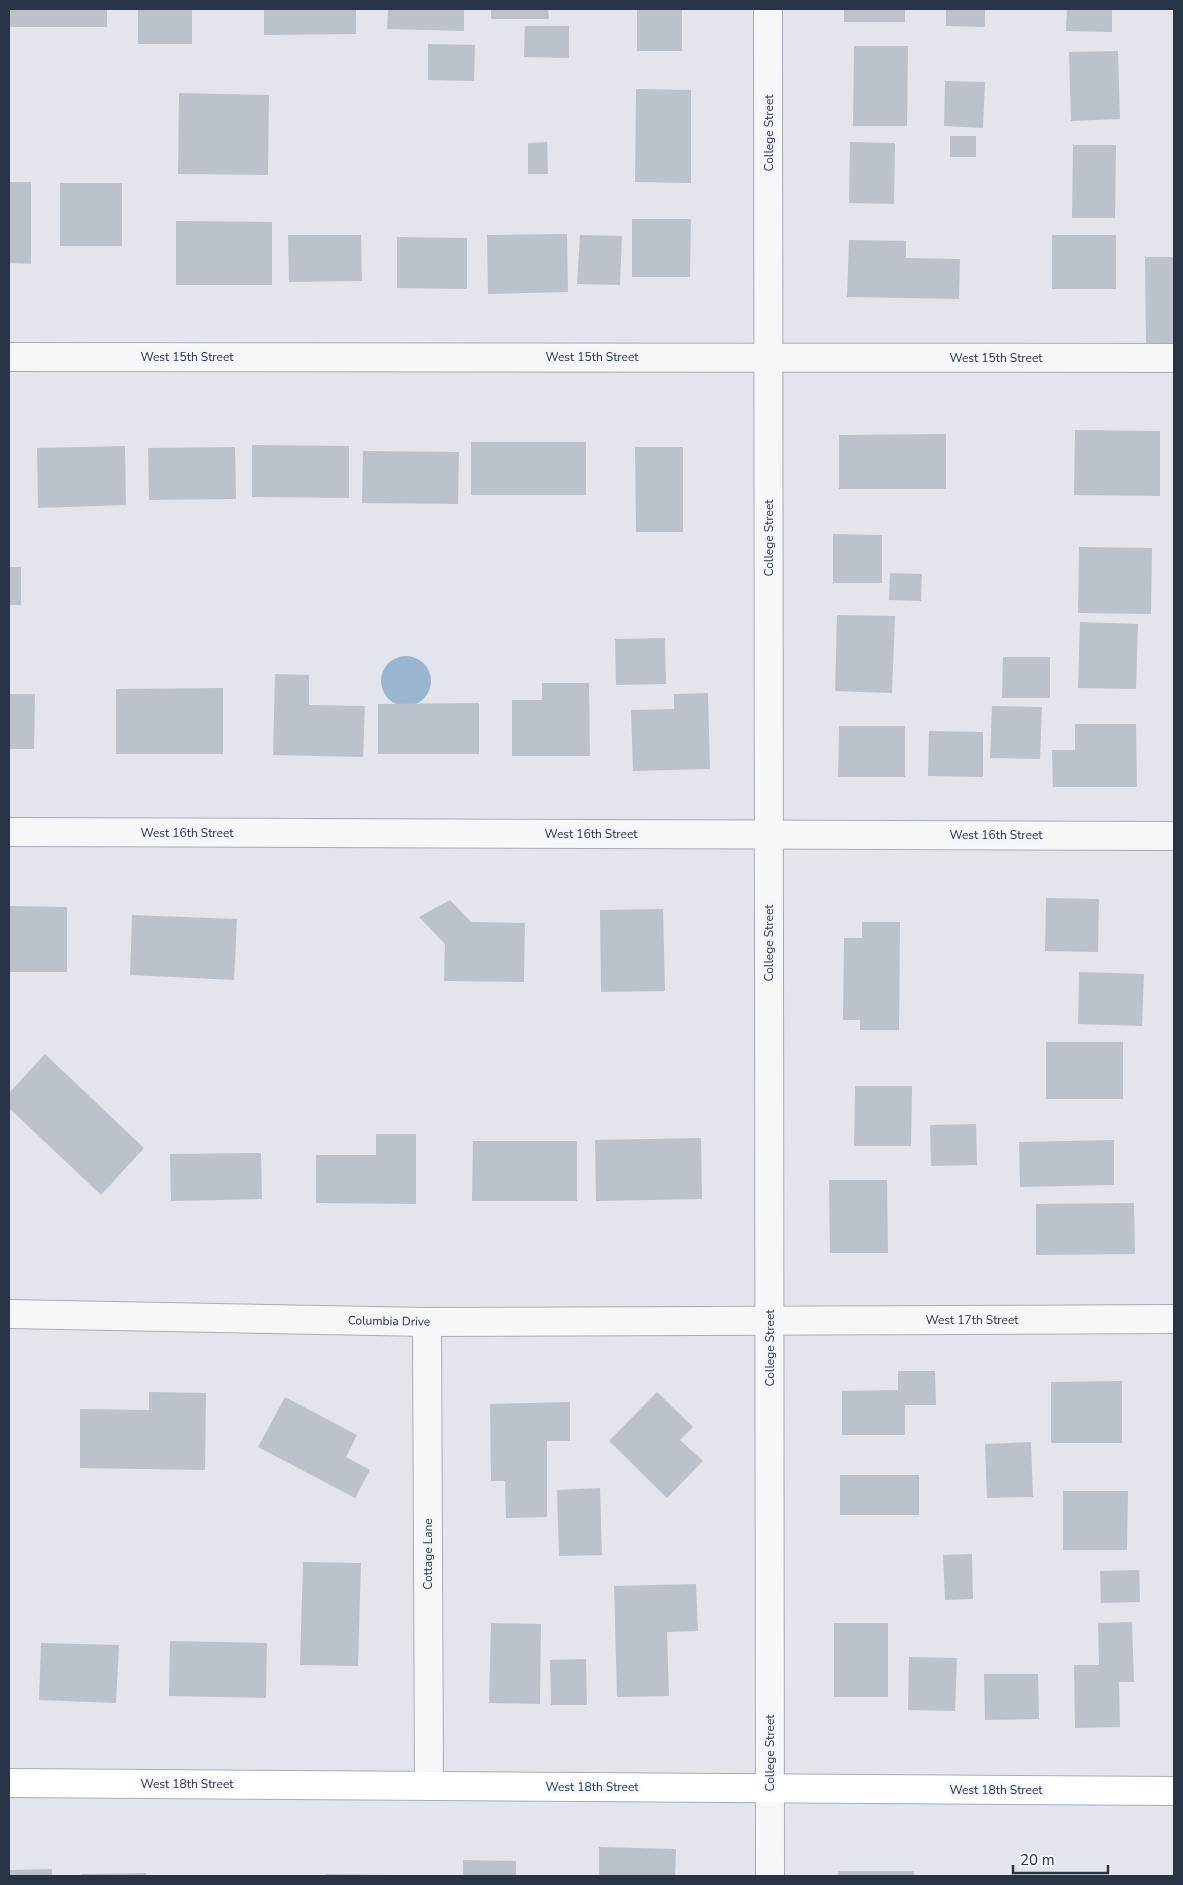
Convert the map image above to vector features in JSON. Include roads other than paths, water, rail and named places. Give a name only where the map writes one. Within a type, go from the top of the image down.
[{"type":"main road","name":"West 18th Street","points":[[9,1783],[1174,1791]]},
{"type":"street","name":"College Street","points":[[768,9],[770,1876]]},
{"type":"street","name":"West 15th Street","points":[[9,357],[1174,358]]},
{"type":"street","name":"West 16th Street","points":[[9,832],[1174,836]]},
{"type":"street","name":"Columbia Drive","points":[[9,1314],[427,1322],[770,1320]]},
{"type":"street","name":"West 17th Street","points":[[770,1320],[1174,1319]]},
{"type":"street","name":"Cottage Lane","points":[[427,1322],[429,1786]]},
{"type":"water","points":[[401,656],[411,656],[424,663],[431,676],[431,686],[424,699],[411,706],[401,706],[392,702],[385,695],[381,686],[381,676],[385,667],[392,660]]}]
